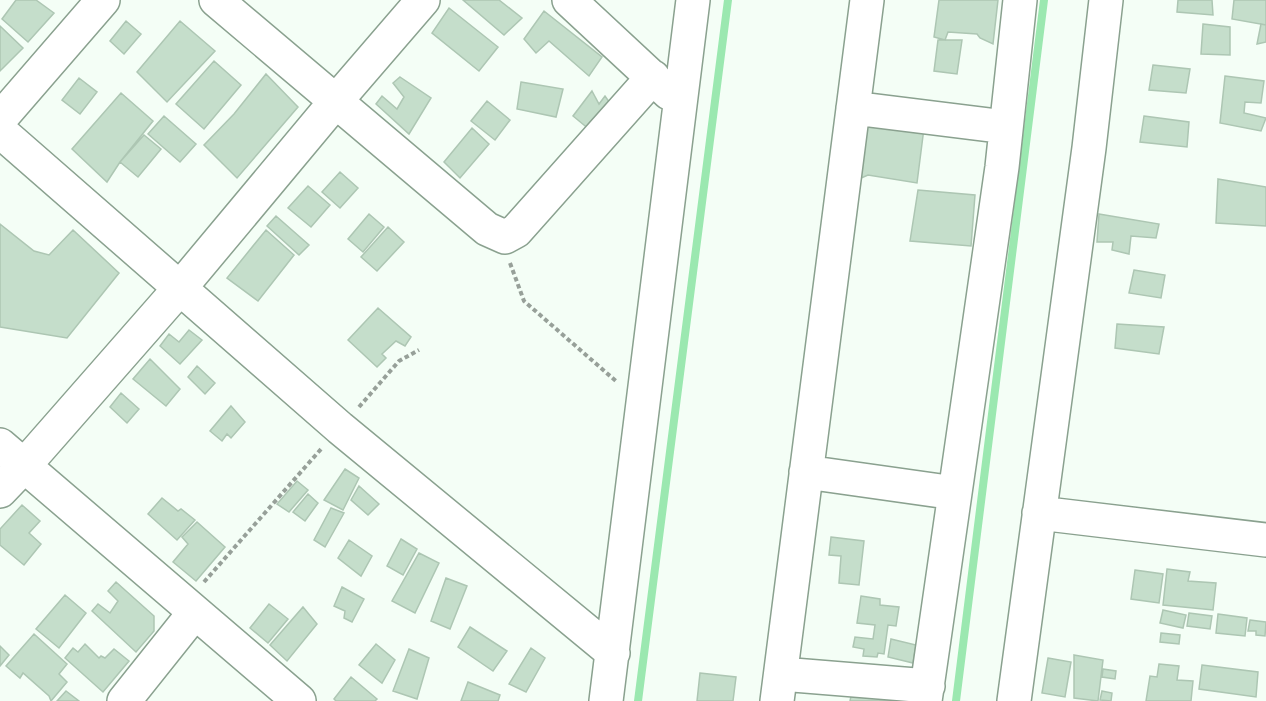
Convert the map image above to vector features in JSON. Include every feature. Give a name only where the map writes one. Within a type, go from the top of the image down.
[{"type":"street","points":[[0,119],[103,0]]},
{"type":"street","points":[[216,0],[487,229],[505,237],[516,231],[653,77]]},
{"type":"street","points":[[0,490],[12,456],[180,288],[423,0]]},
{"type":"street","points":[[569,0],[680,104]]},
{"type":"street","points":[[606,701],[693,0]]},
{"type":"street","points":[[867,0],[779,687],[926,693],[1002,167],[1020,0]]},
{"type":"street","points":[[1014,701],[1089,148],[1106,0]]},
{"type":"street","points":[[853,108],[1006,127]]},
{"type":"street","points":[[0,131],[340,428],[613,653]]},
{"type":"street","points":[[12,456],[299,701]]},
{"type":"street","points":[[806,472],[955,493]]},
{"type":"street","points":[[1039,513],[1266,540]]},
{"type":"street","points":[[123,701],[190,608]]},
{"type":"path","points":[[505,237],[511,269],[524,301],[642,404]]},
{"type":"path","points":[[190,608],[399,361],[419,350]]},
{"type":"building","points":[[16,0],[36,0],[54,13],[28,42],[2,19]]},
{"type":"building","points":[[463,0],[499,0],[522,18],[504,35]]},
{"type":"building","points":[[939,0],[998,0],[993,44],[980,38],[977,34],[948,32],[945,40],[934,37]]},
{"type":"building","points":[[1178,0],[1212,0],[1213,15],[1177,12]]},
{"type":"building","points":[[1234,0],[1266,0],[1266,25],[1232,19]]},
{"type":"building","points":[[449,8],[498,47],[479,71],[432,33]]},
{"type":"building","points":[[544,11],[602,57],[589,76],[549,41],[536,53],[524,39]]},
{"type":"building","points":[[126,21],[141,34],[124,54],[110,41]]},
{"type":"building","points":[[180,21],[215,51],[167,102],[137,72]]},
{"type":"building","points":[[1203,24],[1230,27],[1230,55],[1201,54]]},
{"type":"building","points":[[1261,24],[1266,25],[1266,42],[1257,44]]},
{"type":"building","points":[[0,26],[23,48],[0,71]]},
{"type":"building","points":[[938,40],[962,40],[957,74],[934,71]]},
{"type":"building","points":[[214,61],[241,85],[204,129],[176,104]]},
{"type":"building","points":[[1153,65],[1190,69],[1186,93],[1149,90]]},
{"type":"building","points":[[266,74],[298,107],[237,178],[204,145],[234,114]]},
{"type":"building","points":[[1225,76],[1264,81],[1261,103],[1245,102],[1244,113],[1266,118],[1261,131],[1220,123]]},
{"type":"building","points":[[400,77],[431,98],[409,134],[376,104],[382,96],[397,109],[404,97],[393,83]]},
{"type":"building","points":[[79,78],[97,92],[80,114],[62,100]]},
{"type":"building","points":[[521,82],[563,89],[556,117],[517,109]]},
{"type":"building","points":[[592,91],[599,104],[605,96],[612,106],[590,130],[573,116]]},
{"type":"building","points":[[121,93],[153,121],[107,182],[72,149]]},
{"type":"building","points":[[487,101],[510,120],[495,140],[471,121]]},
{"type":"building","points":[[164,116],[196,144],[180,162],[148,134]]},
{"type":"building","points":[[1144,116],[1189,122],[1187,147],[1140,142]]},
{"type":"building","points":[[861,121],[924,128],[917,183],[868,175],[852,182]]},
{"type":"building","points":[[472,128],[489,144],[460,178],[444,162]]},
{"type":"building","points":[[144,135],[161,149],[138,177],[120,162]]},
{"type":"building","points":[[340,172],[358,188],[340,208],[322,192]]},
{"type":"building","points":[[1218,179],[1266,187],[1266,226],[1216,223]]},
{"type":"building","points":[[308,186],[330,205],[311,227],[288,208]]},
{"type":"building","points":[[918,190],[975,195],[971,246],[910,241]]},
{"type":"building","points":[[369,214],[384,227],[363,252],[348,239]]},
{"type":"building","points":[[1099,214],[1159,224],[1156,238],[1131,236],[1129,254],[1112,250],[1113,242],[1097,242]]},
{"type":"building","points":[[276,216],[309,245],[299,255],[267,226]]},
{"type":"building","points":[[0,224],[34,251],[49,255],[73,230],[119,273],[67,338],[0,327]]},
{"type":"building","points":[[388,227],[404,242],[377,271],[361,257]]},
{"type":"building","points":[[266,230],[294,255],[258,301],[227,278]]},
{"type":"building","points":[[1134,270],[1165,275],[1161,298],[1129,293]]},
{"type":"building","points":[[378,308],[411,337],[405,346],[396,341],[382,354],[386,358],[377,367],[348,340]]},
{"type":"building","points":[[1117,324],[1164,327],[1159,354],[1115,348]]},
{"type":"building","points":[[189,330],[202,340],[180,364],[160,346],[169,334],[179,342]]},
{"type":"building","points":[[150,359],[180,389],[166,406],[133,379]]},
{"type":"building","points":[[197,366],[215,383],[205,394],[188,377]]},
{"type":"building","points":[[121,393],[139,409],[127,423],[110,407]]},
{"type":"building","points":[[231,406],[245,422],[231,438],[227,434],[222,441],[210,431]]},
{"type":"building","points":[[345,469],[359,478],[343,510],[324,500]]},
{"type":"building","points":[[297,481],[308,490],[289,512],[277,504]]},
{"type":"building","points":[[359,486],[379,504],[368,515],[351,500]]},
{"type":"building","points":[[308,494],[318,503],[305,521],[293,512]]},
{"type":"building","points":[[162,498],[178,511],[181,509],[195,520],[177,540],[148,514]]},
{"type":"building","points":[[22,505],[40,521],[29,533],[41,544],[24,565],[0,545],[0,529]]},
{"type":"building","points":[[331,508],[344,513],[325,547],[314,540]]},
{"type":"building","points":[[197,522],[225,547],[196,581],[173,562],[188,544],[182,537]]},
{"type":"building","points":[[831,537],[864,541],[859,585],[839,583],[841,556],[829,555]]},
{"type":"building","points":[[401,539],[417,549],[403,575],[387,566]]},
{"type":"building","points":[[349,540],[372,556],[361,576],[338,558]]},
{"type":"building","points":[[419,553],[439,563],[415,613],[392,601]]},
{"type":"building","points":[[1167,569],[1190,572],[1188,581],[1216,583],[1213,610],[1163,605]]},
{"type":"building","points":[[1135,570],[1163,574],[1159,603],[1131,599]]},
{"type":"building","points":[[446,578],[467,586],[450,629],[431,621]]},
{"type":"building","points":[[116,582],[154,616],[154,631],[136,652],[92,611],[98,604],[110,613],[118,601],[108,591]]},
{"type":"building","points":[[342,587],[364,599],[352,622],[344,618],[345,611],[334,606]]},
{"type":"building","points":[[65,595],[86,613],[59,648],[36,629]]},
{"type":"building","points":[[861,596],[880,599],[880,605],[899,607],[896,626],[888,625],[884,654],[878,653],[877,657],[863,656],[864,649],[853,647],[855,637],[873,639],[875,625],[857,623]]},
{"type":"building","points":[[269,604],[288,619],[268,643],[250,628]]},
{"type":"building","points":[[303,607],[317,624],[287,661],[270,645]]},
{"type":"building","points":[[1163,610],[1186,615],[1183,628],[1160,623]]},
{"type":"building","points":[[1189,613],[1212,616],[1210,629],[1187,626]]},
{"type":"building","points":[[1218,614],[1247,618],[1245,636],[1216,633]]},
{"type":"building","points":[[1250,620],[1266,622],[1265,636],[1256,635],[1256,631],[1248,631]]},
{"type":"building","points":[[470,627],[507,651],[493,671],[458,647]]},
{"type":"building","points":[[1161,633],[1180,635],[1179,644],[1160,642]]},
{"type":"building","points":[[34,634],[67,664],[59,674],[67,682],[51,701],[49,696],[23,673],[20,678],[6,666]]},
{"type":"building","points":[[891,639],[916,645],[913,663],[888,657]]},
{"type":"building","points":[[85,644],[99,658],[101,656],[105,658],[114,649],[129,661],[103,692],[65,658],[73,648],[78,652]]},
{"type":"building","points":[[376,644],[395,660],[382,683],[359,665]]},
{"type":"building","points":[[0,646],[9,655],[0,666]]},
{"type":"building","points":[[531,648],[545,658],[526,692],[509,684]]},
{"type":"building","points":[[409,649],[429,658],[417,699],[393,691]]},
{"type":"building","points":[[1074,655],[1103,660],[1098,701],[1074,698]]},
{"type":"building","points":[[1048,658],[1071,662],[1065,697],[1042,693]]},
{"type":"building","points":[[1159,664],[1179,666],[1177,680],[1193,681],[1191,701],[1146,701],[1150,676],[1157,677]]},
{"type":"building","points":[[1202,665],[1258,672],[1256,697],[1199,689]]},
{"type":"building","points":[[1103,669],[1116,671],[1115,679],[1102,677]]},
{"type":"building","points":[[700,673],[736,677],[733,701],[697,701]]},
{"type":"building","points":[[351,677],[377,699],[375,701],[336,701],[334,699]]},
{"type":"building","points":[[468,682],[500,695],[498,701],[461,701]]},
{"type":"building","points":[[853,686],[910,701],[850,701]]},
{"type":"building","points":[[66,691],[79,701],[57,701]]},
{"type":"building","points":[[1102,691],[1112,693],[1111,701],[1100,700]]},
{"type":"waterway","points":[[638,701],[728,0]]},
{"type":"waterway","points":[[956,701],[1044,0]]}]
